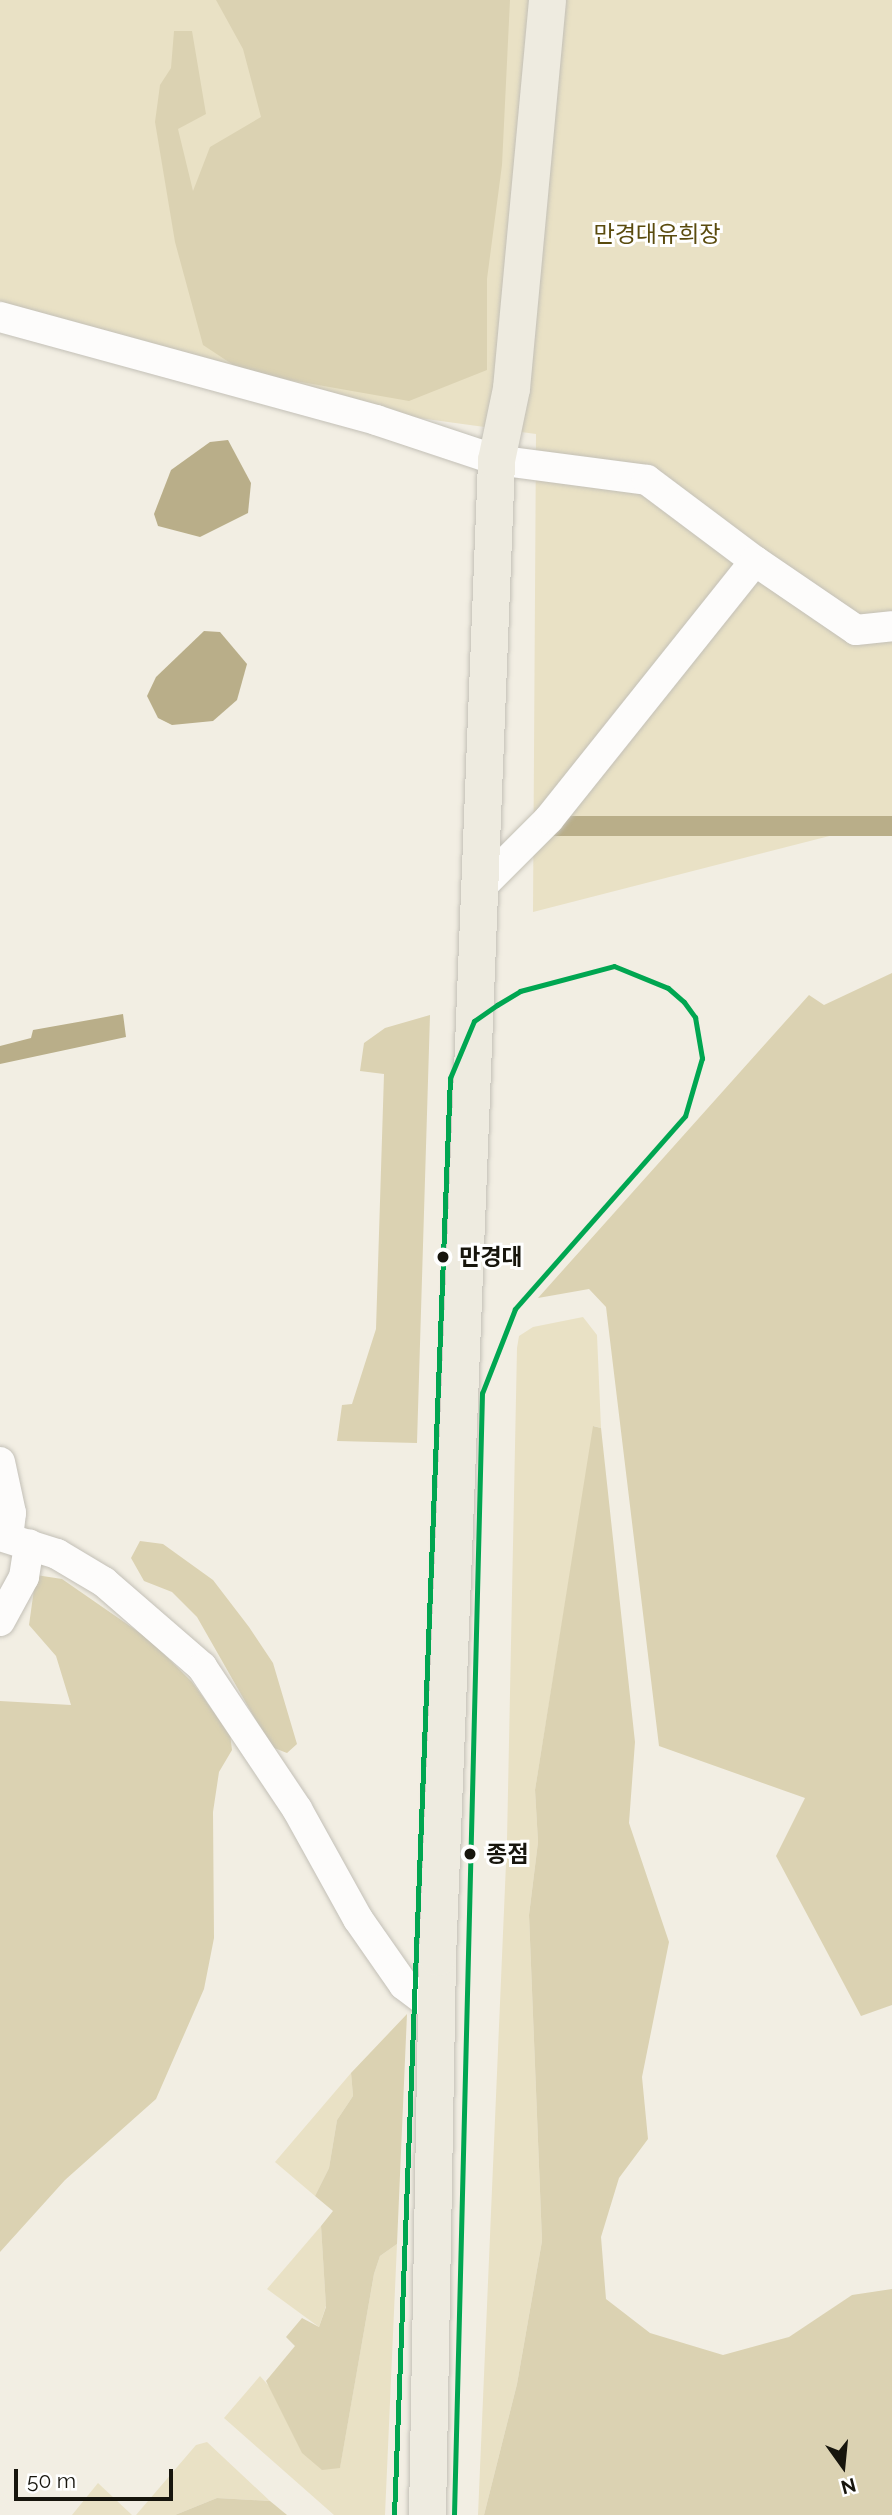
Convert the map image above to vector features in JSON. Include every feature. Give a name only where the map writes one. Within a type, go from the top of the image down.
[{"type":"main road","points":[[427,2515],[436,2009],[496,460],[511,388],[547,0]]},
{"type":"street","points":[[0,317],[376,420],[496,460],[647,480],[755,561],[856,630],[892,626]]},
{"type":"street","points":[[479,889],[549,819],[755,561]]},
{"type":"street","points":[[0,1462],[11,1513],[12,1539],[24,1577],[0,1621]]},
{"type":"street","points":[[12,1539],[104,1582],[202,1667],[297,1809],[366,1930],[404,1985],[436,2009]]},
{"type":"green space","name":"만경대유희장","points":[[0,0],[892,0],[892,820],[533,912],[536,434],[397,415],[0,311]]},
{"type":"green space","points":[[583,1317],[597,1335],[601,1428],[594,1426],[535,1790],[538,1842],[529,1915],[542,2241],[517,2384],[484,2515],[478,2515],[507,1840],[517,1348],[519,1336],[533,1327]]},
{"type":"green space","points":[[351,2073],[353,2096],[337,2120],[329,2168],[315,2196],[275,2162]]},
{"type":"green space","points":[[321,2226],[326,2306],[319,2327],[267,2289]]},
{"type":"green space","points":[[397,2244],[385,2515],[334,2515],[224,2418],[260,2376],[340,2467],[374,2274],[380,2256]]},
{"type":"green space","points":[[207,2442],[270,2501],[217,2498],[175,2515],[136,2515],[196,2445]]},
{"type":"green space","points":[[98,2483],[132,2515],[72,2515]]},
{"type":"shaded area","points":[[216,0],[510,0],[502,165],[487,279],[487,370],[409,401],[244,372],[203,345],[175,242],[155,122],[160,85],[171,68],[174,31],[192,31],[206,114],[178,129],[193,191],[210,147],[261,117],[243,49]]},
{"type":"shaded area","points":[[228,440],[251,483],[248,513],[200,537],[158,526],[154,514],[171,470],[210,442]]},
{"type":"shaded area","points":[[204,631],[220,632],[247,664],[237,700],[213,721],[172,725],[158,718],[147,696],[156,677]]},
{"type":"shaded area","points":[[537,816],[892,816],[892,836],[537,836]]},
{"type":"shaded area","points":[[892,973],[892,2005],[861,2016],[776,1856],[805,1798],[659,1746],[606,1307],[589,1289],[538,1298],[809,995],[824,1005]]},
{"type":"shaded area","points":[[123,1014],[126,1037],[0,1064],[0,1046],[31,1038],[33,1030]]},
{"type":"shaded area","points":[[430,1015],[417,1443],[337,1441],[342,1405],[352,1404],[376,1329],[384,1074],[360,1071],[364,1043],[385,1028]]},
{"type":"shaded area","points":[[593,1426],[601,1428],[635,1742],[629,1823],[669,1942],[642,2077],[648,2139],[619,2178],[601,2237],[606,2299],[650,2333],[723,2355],[789,2337],[852,2295],[892,2289],[892,2515],[484,2515],[517,2384],[542,2241],[529,1915],[538,1842],[535,1790]]},
{"type":"shaded area","points":[[140,1541],[163,1544],[213,1580],[249,1627],[273,1663],[297,1744],[287,1753],[274,1748],[258,1724],[197,1617],[172,1592],[144,1581],[131,1558]]},
{"type":"shaded area","points":[[36,1575],[62,1579],[150,1640],[192,1682],[230,1734],[232,1750],[219,1772],[213,1812],[214,1938],[204,1989],[156,2099],[65,2180],[0,2252],[0,1701],[71,1705],[56,1656],[29,1625]]},
{"type":"shaded area","points":[[407,2014],[397,2244],[380,2256],[374,2274],[340,2468],[322,2470],[302,2453],[266,2381],[295,2346],[286,2337],[302,2318],[319,2327],[326,2307],[321,2226],[333,2211],[315,2196],[329,2168],[337,2120],[353,2096],[351,2073]]},
{"type":"shaded area","points":[[217,2498],[270,2501],[287,2515],[175,2515]]},
{"type":"transit line","points":[[394,2515],[450,1078],[474,1021],[497,1005],[520,991],[614,966],[668,988],[684,1002],[695,1017],[702,1058],[685,1116],[515,1309],[482,1393],[454,2515]]},
{"type":"place","name":"만경대","points":[[443,1257]]},
{"type":"place","name":"종점","points":[[470,1854]]}]
